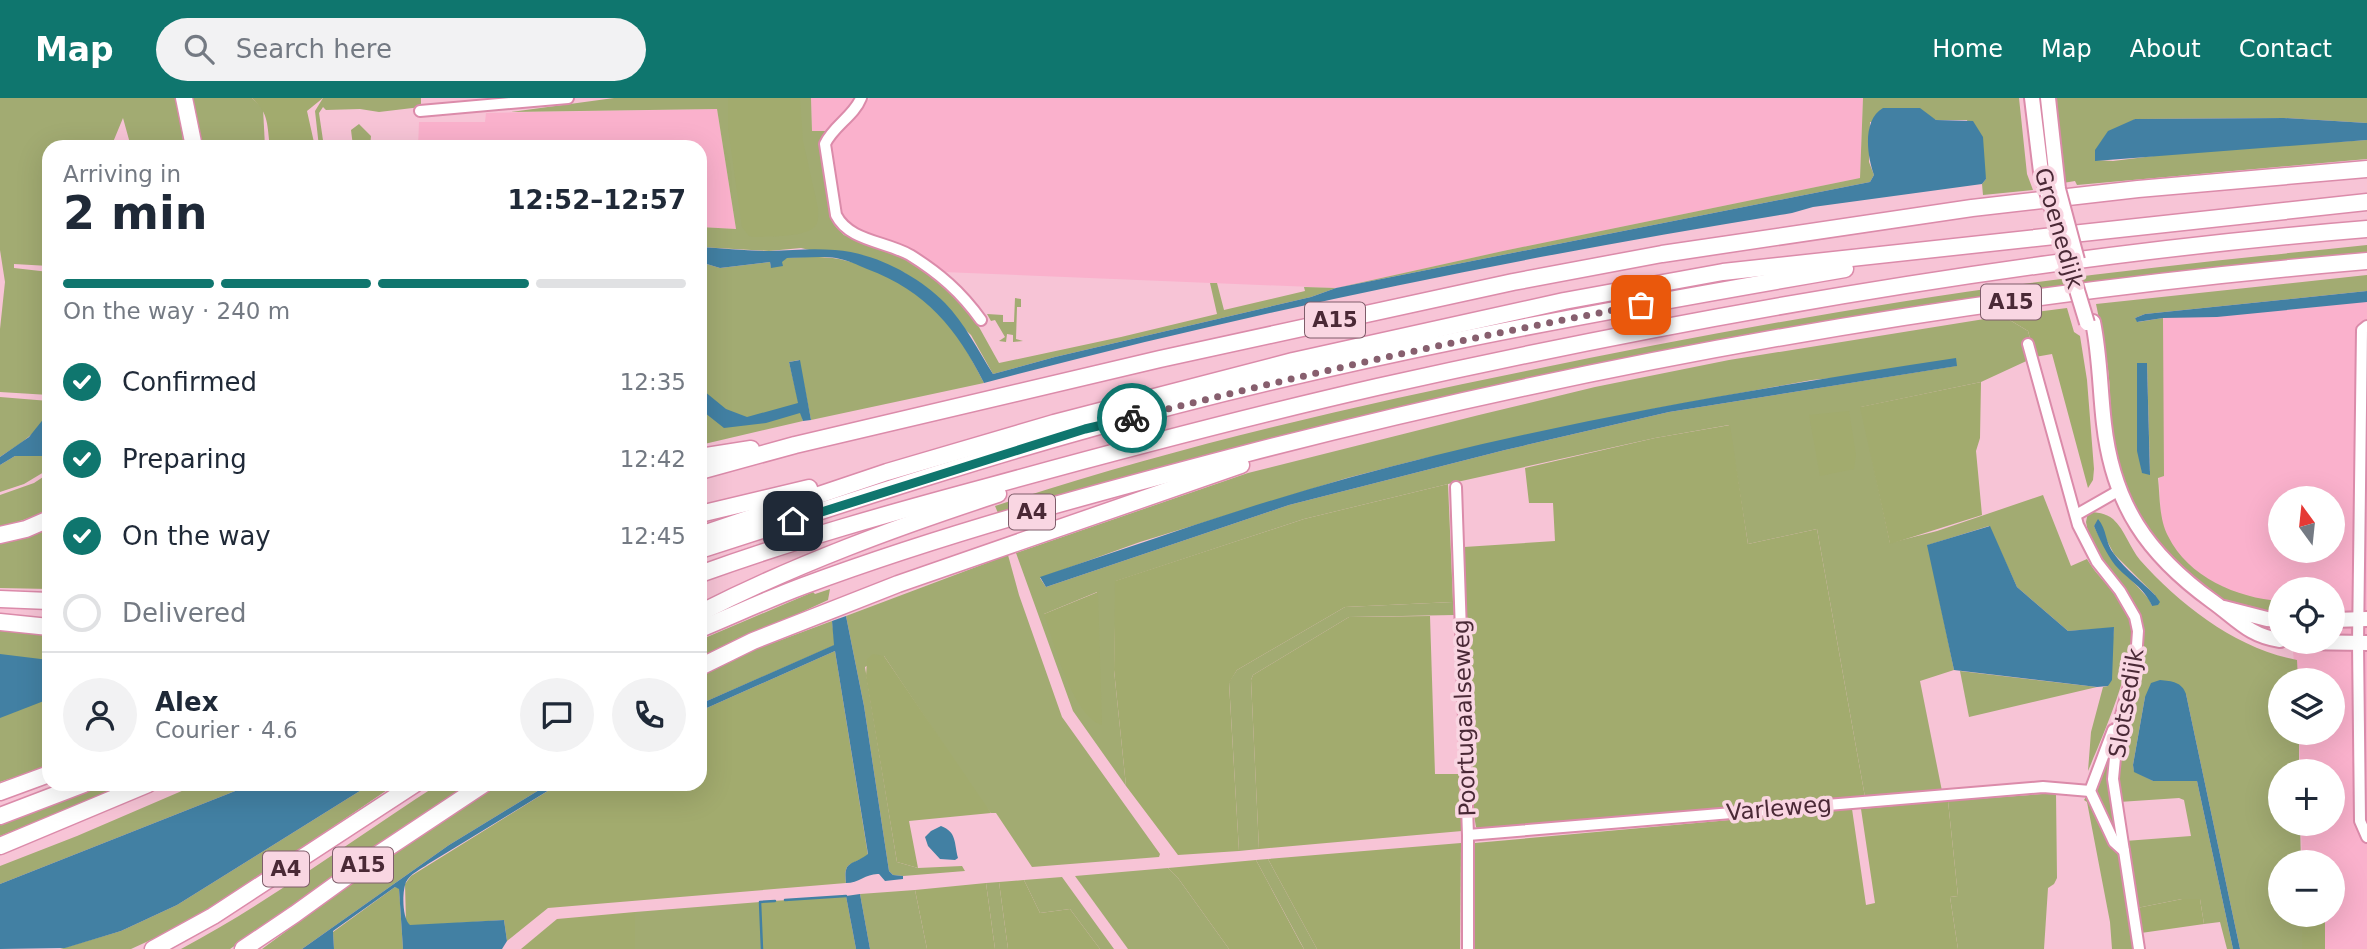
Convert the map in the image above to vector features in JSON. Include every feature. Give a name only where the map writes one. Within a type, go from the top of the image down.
[{"type":"highway","points":[[184,98],[193,140]]},
{"type":"highway","name":"A15","points":[[707,469],[805,442],[1315,324],[1662,254],[1972,208],[2152,188],[2367,169]]},
{"type":"highway","name":"A15","points":[[707,533],[887,472],[1054,423],[1280,365],[1564,301],[1723,272],[2367,202]]},
{"type":"highway","name":"A15","points":[[707,572],[844,526],[1163,438],[1493,361],[1700,321],[1967,275],[2367,229]]},
{"type":"highway","name":"A15","points":[[707,548],[1085,429],[1293,377],[1488,334],[1718,290],[1999,242]]},
{"type":"highway","name":"A15","points":[[707,664],[753,641],[898,584],[1118,506],[1373,421],[1511,390],[1778,337],[2143,285],[2367,261]]},
{"type":"highway","name":"A4","points":[[707,626],[800,587],[933,541],[1123,485],[1373,421]]},
{"type":"highway","name":"A4","points":[[707,610],[797,568],[876,536],[1163,438]]},
{"type":"highway","name":"A15","points":[[707,456],[805,442]]},
{"type":"highway","name":"A15","points":[[707,512],[887,472]]},
{"type":"highway","points":[[0,535],[42,522]]},
{"type":"highway","points":[[0,599],[42,601]]},
{"type":"highway","points":[[0,622],[42,626]]},
{"type":"highway","points":[[0,792],[42,777]]},
{"type":"highway","points":[[0,816],[66,791]]},
{"type":"highway","points":[[0,846],[131,791]]},
{"type":"highway","name":"A4","points":[[153,949],[213,916],[404,791]]},
{"type":"highway","name":"A15","points":[[243,949],[473,791]]},
{"type":"main road","name":"Groenedijk","points":[[2032,98],[2048,171],[2090,323]]},
{"type":"main road","name":"Groenedijk","points":[[2048,98],[2048,171],[2058,189],[2090,323],[2097,356],[2110,465],[2118,491],[2134,520],[2161,558],[2194,588],[2251,632],[2268,637]]},
{"type":"main road","points":[[2220,607],[2268,620]]},
{"type":"main road","points":[[2345,620],[2363,620]]},
{"type":"main road","points":[[2345,643],[2363,643]]},
{"type":"street","points":[[420,111],[568,98]]},
{"type":"street","points":[[861,98],[825,144],[839,222],[850,233],[907,254],[934,271],[952,284],[981,320]]},
{"type":"street","points":[[2367,326],[2362,330],[2363,643],[2360,821],[2367,837]]},
{"type":"street","name":"Slotsedijk","points":[[2028,344],[2076,515],[2097,562],[2120,591],[2135,617],[2138,631],[2136,660],[2118,726],[2113,779],[2140,949]]},
{"type":"street","name":"Poortugaalseweg","points":[[1456,487],[1468,835],[1468,949]]},
{"type":"street","points":[[2076,515],[2118,491]]},
{"type":"street","points":[[2118,726],[2112,732],[2090,791],[2114,842],[2124,851]]},
{"type":"street","name":"Varleweg","points":[[1468,835],[2043,787],[2090,791]]},
{"type":"shaded area","points":[[811,98],[858,98],[826,131],[812,131]]},
{"type":"shaded area","points":[[870,98],[1863,98],[1860,178],[1336,288],[943,272],[909,249],[851,228],[839,213],[830,145],[834,137]]},
{"type":"shaded area","points":[[717,109],[736,229],[707,227],[707,140],[418,140],[419,122],[485,122],[486,113]]},
{"type":"shaded area","points":[[2367,297],[2367,949],[2304,949],[2304,927],[2345,927],[2345,850],[2302,850],[2301,836],[2345,836],[2345,759],[2300,759],[2299,745],[2345,745],[2345,668],[2295,668],[2293,654],[2345,654],[2345,577],[2268,577],[2268,603],[2246,600],[2185,566],[2167,537],[2161,520],[2151,316]]},
{"type":"green space","points":[[0,98],[178,98],[183,140],[129,140],[123,118],[114,140],[42,140],[42,266],[14,264],[14,268],[42,271],[42,395],[0,392],[0,329],[5,282],[0,250]]},
{"type":"green space","points":[[190,98],[252,98],[263,108],[265,140],[198,140]]},
{"type":"green space","points":[[252,98],[323,98],[307,111],[313,140],[269,140],[264,114]]},
{"type":"green space","points":[[323,98],[421,98],[421,107],[379,112],[360,109],[326,110],[323,107],[319,113],[323,140],[318,140],[315,111]]},
{"type":"green space","points":[[614,98],[811,98],[812,131],[826,131],[820,148],[836,227],[844,235],[905,258],[950,289],[979,327],[999,363],[1217,314],[1210,283],[1217,283],[1224,310],[1305,291],[1304,287],[1336,288],[1311,297],[993,374],[971,335],[905,273],[801,248],[769,251],[707,247],[707,227],[736,229],[717,109],[511,112]]},
{"type":"green space","points":[[728,98],[800,98],[803,141],[818,208],[818,221],[811,229],[787,236],[754,237],[749,236],[742,227],[728,128]]},
{"type":"green space","points":[[1863,98],[2019,98],[2027,174],[2033,190],[1983,195],[1982,184],[1986,179],[1967,120],[1936,120],[1930,117],[1870,122],[1869,162],[1874,175],[1870,182],[1336,288],[1860,178]]},
{"type":"green space","points":[[2057,98],[2367,98],[2367,123],[2284,118],[2135,119],[2095,160],[2113,161],[2186,152],[2367,140],[2367,159],[2077,185],[2075,181],[2063,183]]},
{"type":"green space","points":[[359,124],[371,136],[371,140],[352,140],[351,130]]},
{"type":"green space","points":[[2367,245],[2367,253],[1944,303],[1701,343],[1398,407],[1197,457],[998,513],[995,506],[1126,466],[1259,431],[1459,385],[1666,343],[1958,293],[2192,263]]},
{"type":"green space","points":[[785,258],[839,259],[872,269],[903,285],[932,307],[955,332],[984,383],[811,420],[799,360],[789,362],[803,421],[707,443],[707,264],[720,268],[770,262],[771,267]]},
{"type":"green space","points":[[2367,275],[2367,291],[2145,314],[2135,318],[2138,322],[2163,318],[2164,476],[2158,478],[2161,515],[2168,536],[2188,563],[2215,583],[2268,600],[2268,613],[2228,603],[2194,580],[2159,546],[2131,506],[2114,458],[2105,348],[2096,304]],"holes":[[[2137,363],[2147,363],[2150,471],[2142,473]]]},
{"type":"green space","points":[[1015,298],[1021,299],[1021,307],[1017,307],[1016,339],[1023,341],[1013,342],[1013,335],[1007,334],[1006,342],[999,341],[1005,337],[995,320],[991,321],[987,314],[1003,315],[1003,322],[1014,322]]},
{"type":"green space","points":[[2067,308],[2074,332],[2080,336],[2087,380],[2094,469],[2093,480],[2088,488],[2052,354],[2035,357],[2028,331],[2003,316]]},
{"type":"green space","points":[[2003,316],[2028,331],[2035,357],[1981,382],[1861,407],[1890,543],[1937,531],[2043,495],[2071,566],[2087,559],[2125,608],[2132,630],[2130,649],[2119,693],[2088,771],[2091,732],[2103,687],[2108,686],[2114,628],[2068,631],[2017,587],[1989,526],[1928,545],[1954,670],[1920,681],[1942,791],[1865,797],[1817,529],[1748,544],[1729,425],[1655,438],[1304,519],[1116,581],[1114,670],[1126,786],[1073,711],[1016,553],[1248,473],[1595,387],[1729,360]],"holes":[[[1956,366],[1669,412],[1289,505],[1046,587],[1040,578],[1140,542],[1347,478],[1417,460],[1653,409],[1812,380]],[[1097,592],[1098,632],[1044,614]]]},
{"type":"green space","points":[[1981,382],[1980,438],[1976,451],[1982,515],[1890,544],[1860,407]]},
{"type":"green space","points":[[0,397],[42,400],[42,422],[39,427],[0,457]]},
{"type":"green space","points":[[1849,411],[1856,455],[1854,469],[1820,476],[1809,415]]},
{"type":"green space","points":[[1730,425],[1748,544],[1817,529],[1865,797],[1479,829],[1476,827],[1474,815],[1464,547],[1555,541],[1553,503],[1529,503],[1525,468],[1655,438]]},
{"type":"green space","points":[[15,456],[42,456],[42,473],[24,484],[0,492],[0,465]]},
{"type":"green space","points":[[42,478],[42,513],[0,528],[0,495]]},
{"type":"green space","points":[[1448,484],[1453,602],[1345,607],[1237,670],[1229,683],[1239,851],[1178,855],[1126,786],[1114,670],[1115,581],[1304,519]]},
{"type":"green space","points":[[2088,512],[2110,517],[2121,528],[2140,560],[2191,609],[2232,635],[2268,651],[2268,654],[2297,660],[2297,668],[2268,668],[2268,745],[2299,745],[2299,759],[2268,759],[2268,836],[2300,836],[2301,850],[2268,850],[2268,927],[2302,927],[2302,949],[2240,949],[2186,694],[2145,697],[2134,771],[2153,781],[2197,781],[2233,949],[2227,949],[2220,922],[2204,924],[2200,899],[2182,899],[2137,908],[2125,841],[2191,836],[2184,800],[2179,798],[2119,802],[2116,752],[2142,639],[2088,532]],"holes":[[[2097,522],[2114,554],[2155,595],[2152,606],[2106,548],[2094,526]]]},
{"type":"green space","points":[[42,529],[42,589],[0,588],[0,542]]},
{"type":"green space","points":[[1008,555],[1019,595],[1062,717],[1160,854],[1159,857],[1032,867],[996,813],[991,813],[984,805],[884,656],[865,667],[897,862],[918,868],[962,866],[965,871],[893,875],[889,871],[864,706],[846,616]]},
{"type":"green space","points":[[830,589],[828,600],[707,656],[707,637],[813,592],[815,594]]},
{"type":"green space","points":[[1098,592],[1102,725],[1082,708],[1073,693],[1044,614]]},
{"type":"green space","points":[[1453,602],[1454,615],[1349,617],[1253,675],[1251,680],[1259,849],[1239,851],[1229,682],[1237,670],[1345,607]]},
{"type":"green space","points":[[1430,616],[1435,774],[1460,774],[1462,831],[1259,849],[1251,680],[1253,675],[1349,617]]},
{"type":"green space","points":[[832,621],[835,645],[707,701],[707,671],[735,657]]},
{"type":"green space","points":[[0,627],[42,631],[42,768],[0,782]]},
{"type":"green space","points":[[835,651],[868,855],[847,867],[846,883],[548,908],[507,941],[504,920],[410,926],[406,923],[405,884],[411,876],[548,791],[707,791],[707,708]]},
{"type":"green space","points":[[873,654],[884,656],[991,813],[909,821],[918,868],[897,862],[866,676],[867,659]]},
{"type":"green space","points":[[1960,671],[2097,687],[1969,717]]},
{"type":"green space","points":[[2111,738],[2118,839],[2097,800],[2095,787]]},
{"type":"green space","points":[[87,791],[113,791],[0,836],[0,824]]},
{"type":"green space","points":[[182,791],[235,791],[0,884],[0,866]]},
{"type":"green space","points":[[360,791],[386,791],[262,875],[179,927],[131,949],[60,949],[121,931],[177,905]]},
{"type":"green space","points":[[428,791],[463,791],[230,949],[181,949],[280,890]]},
{"type":"green space","points":[[486,791],[538,791],[449,845],[302,949],[262,949],[360,877]]},
{"type":"green space","points":[[2056,793],[2057,878],[2048,888],[2044,949],[1958,949],[1950,897],[1958,896],[1948,801]]},
{"type":"green space","points":[[2086,797],[2121,858],[2134,949],[2112,949],[2110,922],[2087,802],[2084,800]]},
{"type":"green space","points":[[1948,801],[1958,896],[1950,897],[1958,949],[1473,949],[1475,843],[1852,809],[1866,905],[1875,903],[1861,809]]},
{"type":"green space","points":[[1461,843],[1460,949],[1317,949],[1268,859]]},
{"type":"green space","points":[[1268,859],[1317,949],[1304,949],[1256,860]]},
{"type":"green space","points":[[1256,860],[1304,949],[1229,949],[1168,868]]},
{"type":"green space","points":[[1168,868],[1229,949],[1128,949],[1075,876]]},
{"type":"green space","points":[[1062,877],[1114,949],[1100,949],[1070,909],[1040,913],[1024,880]]},
{"type":"green space","points":[[1024,880],[1040,913],[1070,909],[1100,949],[1008,949],[999,882]]},
{"type":"green space","points":[[999,882],[1008,949],[995,949],[986,883]]},
{"type":"green space","points":[[986,883],[995,949],[927,949],[915,890]]},
{"type":"green space","points":[[395,887],[399,888],[403,949],[334,949],[333,932]]},
{"type":"green space","points":[[915,890],[927,949],[870,949],[860,894]]},
{"type":"green space","points":[[846,896],[856,949],[762,949],[760,902]]},
{"type":"green space","points":[[2182,899],[2200,899],[2204,924],[2141,933],[2137,908]]},
{"type":"green space","points":[[760,902],[762,949],[635,949],[635,912]]},
{"type":"green space","points":[[635,912],[635,949],[521,949],[557,919]]},
{"type":"green space","points":[[2302,927],[2325,927],[2325,949],[2302,949]]},
{"type":"water","points":[[1883,108],[1920,108],[1936,120],[1973,121],[1983,137],[1986,179],[1982,184],[1813,207],[1487,267],[1185,333],[984,383],[963,346],[938,314],[923,300],[888,278],[840,259],[824,257],[787,258],[782,262],[783,266],[771,268],[770,262],[720,268],[707,264],[707,247],[761,251],[835,250],[880,261],[922,283],[945,303],[965,328],[993,374],[1311,297],[1336,288],[1870,182],[1874,175],[1868,139],[1876,114]]},
{"type":"water","points":[[2284,118],[2367,123],[2367,140],[2095,161],[2095,150],[2108,131],[2135,119]]},
{"type":"water","points":[[2367,291],[2367,302],[2217,317],[2163,318],[2137,322],[2135,318],[2145,314]]},
{"type":"water","points":[[1956,358],[1957,366],[1669,412],[1505,450],[1289,505],[1046,587],[1040,577],[1270,501],[1498,440],[1650,409]]},
{"type":"water","points":[[800,360],[811,420],[803,421],[800,413],[766,423],[724,428],[707,415],[707,393],[726,409],[747,417],[798,403],[789,362]]},
{"type":"water","points":[[2137,363],[2147,363],[2150,475],[2142,473],[2137,451]]},
{"type":"water","points":[[42,421],[42,456],[15,456],[0,465],[0,457],[29,437]]},
{"type":"water","points":[[2098,519],[2114,554],[2155,595],[2160,602],[2158,605],[2152,606],[2145,594],[2112,560],[2094,526]]},
{"type":"water","points":[[1990,526],[2017,587],[2068,631],[2114,627],[2112,680],[2108,686],[2097,687],[1954,670],[1927,545]]},
{"type":"water","points":[[846,616],[864,706],[889,871],[893,875],[903,876],[903,879],[885,881],[879,874],[875,874],[846,883],[848,866],[868,854],[835,651],[707,708],[707,701],[834,645],[832,621]]},
{"type":"water","points":[[0,654],[42,659],[42,702],[0,718]]},
{"type":"water","points":[[2160,680],[2179,685],[2186,694],[2240,949],[2233,949],[2197,781],[2153,781],[2134,772],[2145,697],[2151,683]]},
{"type":"water","points":[[235,791],[360,791],[177,905],[121,931],[65,948],[0,949],[0,884]]},
{"type":"water","points":[[538,791],[548,791],[419,870],[406,882],[404,911],[410,925],[504,920],[507,941],[502,949],[403,949],[399,889],[395,887],[333,931],[334,949],[302,949],[449,845]]},
{"type":"water","points":[[941,826],[950,831],[954,839],[958,858],[955,860],[940,859],[928,846],[925,837]]},
{"type":"water","points":[[860,894],[870,949],[856,949],[846,896]]},
{"type":"waterway","points":[[785,900],[846,896]]},
{"type":"waterway","points":[[762,949],[760,902],[775,901]]},
{"type":"way so far","points":[[1132,418],[1437,344],[1641,305]]},
{"type":"route","points":[[793,521],[1085,429],[1132,418]]}]
